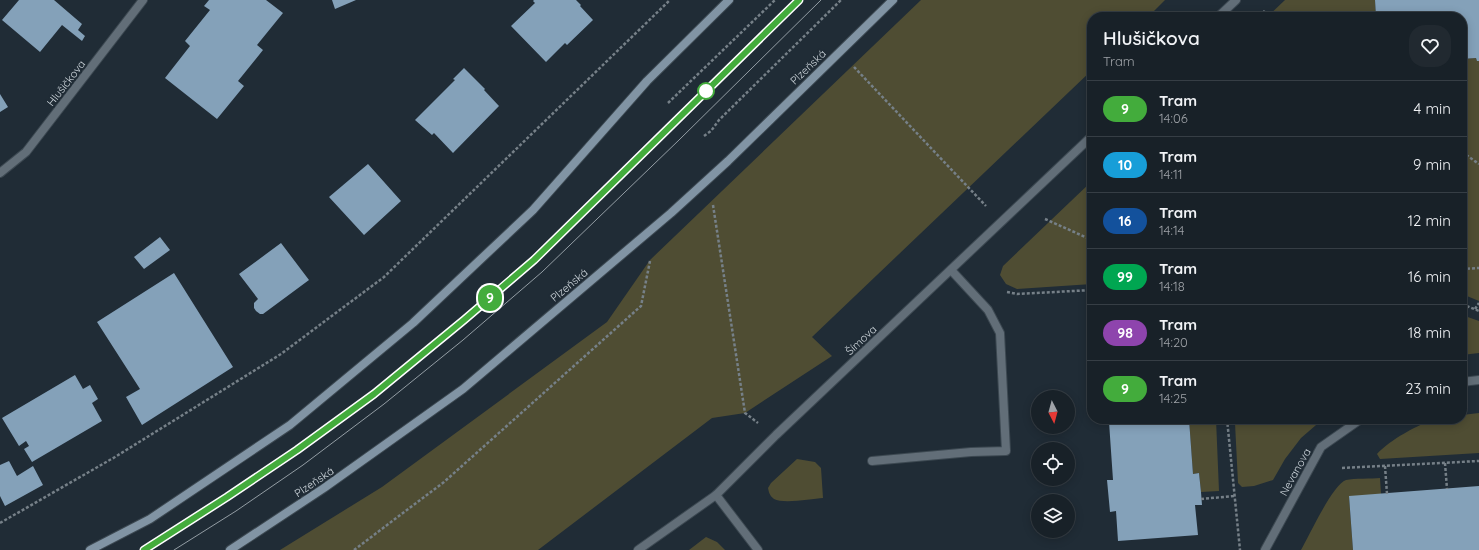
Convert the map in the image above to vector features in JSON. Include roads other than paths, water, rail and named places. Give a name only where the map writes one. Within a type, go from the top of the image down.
[{"type":"main road","points":[[90,550],[150,519],[290,425],[413,323],[533,210],[647,82],[729,0]]},
{"type":"main road","name":"Plzeňská","points":[[230,550],[324,488],[463,389],[671,213],[728,161],[893,0]]},
{"type":"street","name":"Hlušičkova","points":[[0,173],[26,152],[143,0]]},
{"type":"street","points":[[1223,12],[1236,0]]},
{"type":"street","name":"Šímova","points":[[638,550],[716,495],[776,435],[1087,141]]},
{"type":"street","points":[[872,461],[971,452],[1006,451],[1000,333],[988,310],[950,270]]},
{"type":"street","points":[[1467,381],[1479,380]]},
{"type":"street","name":"Nevanova","points":[[1264,550],[1321,447],[1354,424]]},
{"type":"street","points":[[716,495],[758,550]]},
{"type":"tram line","points":[[143,550],[227,497],[297,450],[374,394],[452,330],[534,261],[799,0]]},
{"type":"tram line","name":"9","points":[[144,550],[297,450],[374,394],[464,320],[534,260],[799,0]]},
{"type":"tram line","points":[[174,550],[236,511],[303,465],[384,404],[463,340],[542,272],[821,0]]}]
